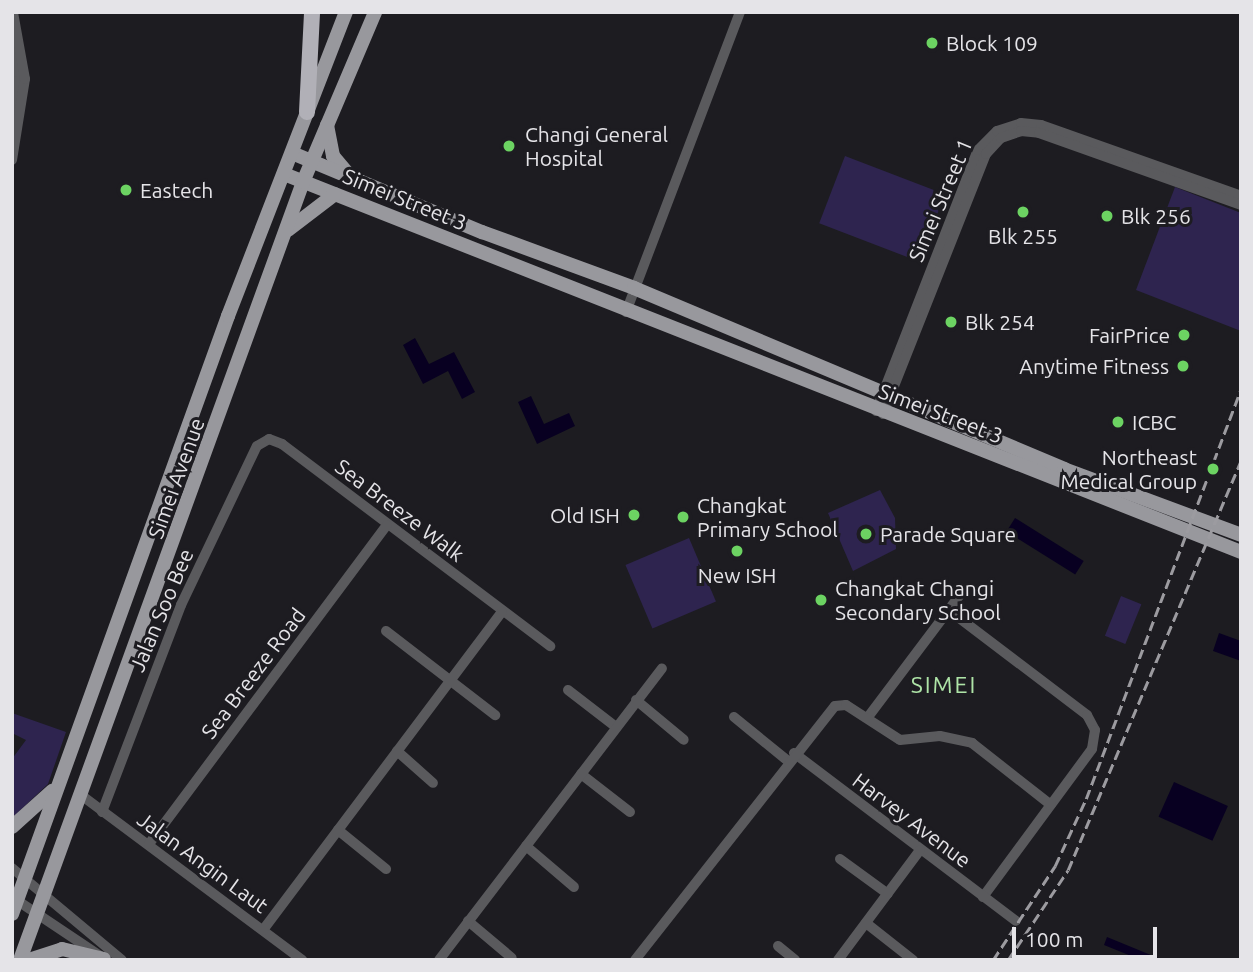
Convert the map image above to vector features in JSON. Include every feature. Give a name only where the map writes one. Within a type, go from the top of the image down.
[{"type":"highway","points":[[307,112],[312,12]]},
{"type":"main road","name":"Simei Avenue","points":[[14,904],[26,878],[56,786],[346,12]]},
{"type":"main road","name":"Simei Avenue","points":[[20,960],[303,182],[375,12]]},
{"type":"main road","points":[[327,125],[333,156],[354,179]]},
{"type":"main road","name":"Simei Street 3","points":[[292,153],[579,269],[634,288],[1058,466],[1241,535]]},
{"type":"main road","name":"Simei Street 3","points":[[284,174],[626,312],[1241,552]]},
{"type":"main road","points":[[285,234],[335,194]]},
{"type":"main road","points":[[579,269],[586,283],[583,295]]},
{"type":"main road","points":[[12,827],[56,786]]},
{"type":"main road","points":[[29,960],[62,949],[104,959]]},
{"type":"street","points":[[12,160],[25,79],[13,12]]},
{"type":"street","points":[[626,312],[740,12]]},
{"type":"street","points":[[12,40],[17,81],[12,124]]},
{"type":"street","name":"Simei Street 1","points":[[880,412],[978,150],[997,131],[1021,123],[1041,125],[1241,196]]},
{"type":"street","name":"Simei Street 1","points":[[887,392],[986,154],[1001,138],[1021,131],[1039,132],[1241,205]]},
{"type":"street","name":"Sea Breeze Walk","points":[[274,438],[550,646]]},
{"type":"street","name":"Jalan Soo Bee","points":[[102,812],[181,605],[257,446],[274,438]]},
{"type":"street","name":"Sea Breeze Road","points":[[149,844],[387,525]]},
{"type":"street","points":[[868,717],[963,591]]},
{"type":"street","points":[[950,611],[1093,722],[1092,749],[983,897]]},
{"type":"street","points":[[263,930],[502,612]]},
{"type":"street","points":[[386,631],[495,715]]},
{"type":"street","points":[[439,960],[662,668]]},
{"type":"street","points":[[568,690],[616,727]]},
{"type":"street","points":[[636,700],[684,740]]},
{"type":"street","points":[[635,960],[791,757],[835,705],[846,705],[900,740],[940,736],[972,743],[1051,805]]},
{"type":"street","name":"Harvey Avenue","points":[[734,717],[1016,921]]},
{"type":"street","points":[[397,751],[433,783]]},
{"type":"street","points":[[581,774],[630,812]]},
{"type":"street","name":"Jalan Angin Laut","points":[[81,795],[302,960]]},
{"type":"street","points":[[338,830],[386,869]]},
{"type":"street","points":[[526,846],[574,887]]},
{"type":"street","points":[[838,960],[920,850]]},
{"type":"street","points":[[840,859],[888,894]]},
{"type":"street","points":[[12,869],[45,892],[122,960]]},
{"type":"street","points":[[14,904],[38,915],[104,959]]},
{"type":"street","points":[[468,921],[512,958]]},
{"type":"street","points":[[866,923],[913,960]]},
{"type":"street","points":[[778,946],[795,960]]},
{"type":"shaded area","points":[[845,156],[945,194],[919,262],[819,223]]},
{"type":"shaded area","points":[[1175,187],[1241,213],[1241,331],[1136,290]]},
{"type":"shaded area","points":[[415,338],[429,364],[454,352],[475,392],[462,399],[448,371],[423,384],[403,345]]},
{"type":"shaded area","points":[[531,396],[544,424],[569,413],[575,426],[537,444],[518,402]]},
{"type":"shaded area","name":"Parade Square","points":[[880,490],[895,518],[896,549],[853,571],[828,513]]},
{"type":"shaded area","points":[[1015,518],[1084,561],[1075,574],[1007,532]]},
{"type":"shaded area","points":[[689,538],[716,602],[652,628],[625,565]]},
{"type":"shaded area","points":[[1121,596],[1141,604],[1125,644],[1105,636]]},
{"type":"shaded area","points":[[1219,633],[1241,641],[1241,661],[1213,651]]},
{"type":"shaded area","points":[[12,713],[66,732],[48,784],[12,818],[12,759],[26,740],[12,733]]},
{"type":"shaded area","points":[[1174,782],[1228,806],[1212,841],[1159,817]]},
{"type":"shaded area","points":[[1107,937],[1163,960],[1141,960],[1104,945]]},
{"type":"railway","points":[[993,960],[1055,866],[1086,799],[1241,388]]},
{"type":"railway","points":[[1008,960],[1068,870],[1241,461]]},
{"type":"place","name":"Block 109","points":[[932,43]]},
{"type":"place","name":"Changi General Hospital","points":[[509,146]]},
{"type":"place","name":"Eastech","points":[[126,190]]},
{"type":"place","name":"Blk 255","points":[[1023,212]]},
{"type":"place","name":"Blk 256","points":[[1107,216]]},
{"type":"place","name":"Blk 254","points":[[951,322]]},
{"type":"place","name":"FairPrice","points":[[1184,335]]},
{"type":"place","name":"Anytime Fitness","points":[[1183,366]]},
{"type":"place","name":"ICBC","points":[[1118,422]]},
{"type":"place","name":"Northeast Medical Group","points":[[1213,469]]},
{"type":"place","name":"Old ISH","points":[[634,515]]},
{"type":"place","name":"Changkat Primary School","points":[[683,517]]},
{"type":"place","name":"Parade Square","points":[[866,534]]},
{"type":"place","name":"New ISH","points":[[737,551]]},
{"type":"place","name":"Changkat Changi Secondary School","points":[[821,600]]},
{"type":"district","name":"SIMEI","points":[[944,685]]}]
